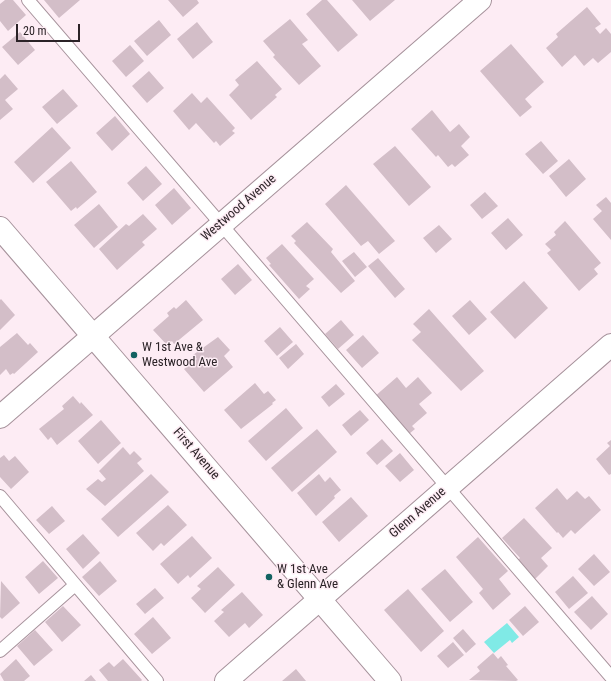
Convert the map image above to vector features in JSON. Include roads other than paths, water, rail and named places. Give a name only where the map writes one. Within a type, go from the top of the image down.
[{"type":"street","name":"Westwood Avenue","points":[[0,417],[480,0]]},
{"type":"street","name":"First Avenue","points":[[0,228],[199,457],[319,600],[390,681]]},
{"type":"street","name":"Glenn Avenue","points":[[226,681],[611,346]]},
{"type":"lane","points":[[28,0],[611,677]]},
{"type":"lane","points":[[0,496],[157,681]]},
{"type":"lane","points":[[0,651],[75,585]]},
{"type":"water","points":[[507,623],[519,637],[512,643],[510,640],[494,653],[484,642]]},
{"type":"place","name":"W 1st Ave & Westwood Ave","points":[[134,355]]},
{"type":"place","name":"W 1st Ave & Glenn Ave","points":[[269,577]]}]
